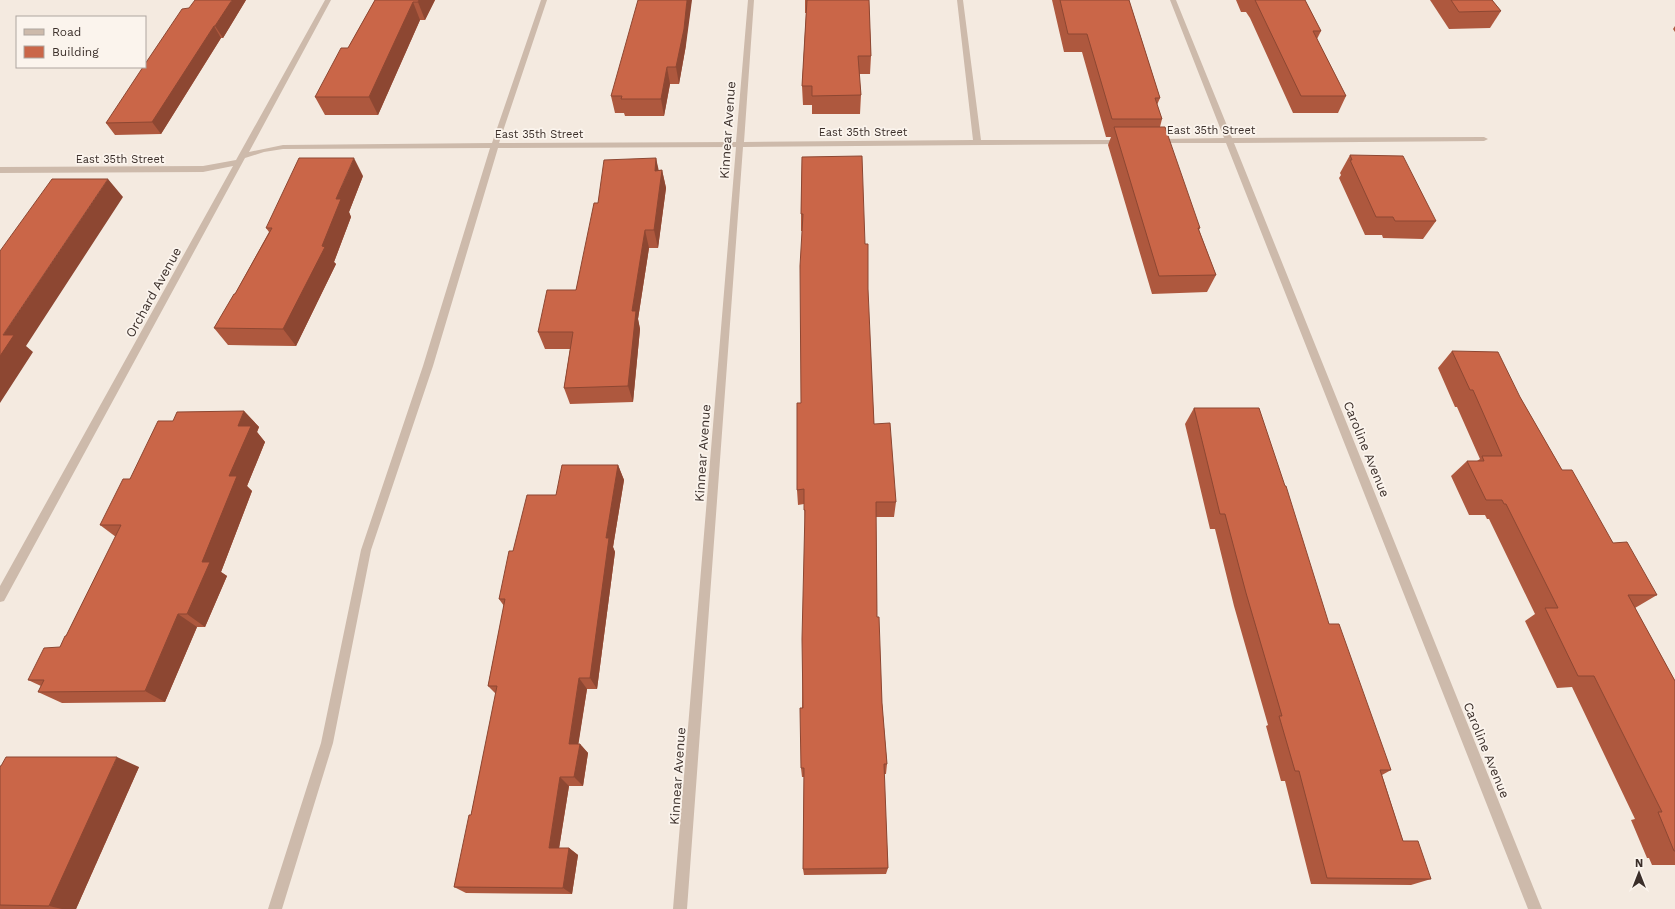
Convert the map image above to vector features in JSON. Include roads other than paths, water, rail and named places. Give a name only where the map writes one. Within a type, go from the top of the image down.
[{"type":"street","name":"Orchard Avenue","points":[[0,597],[328,0]]},
{"type":"street","points":[[275,909],[327,744],[366,550],[428,366],[495,145],[544,0]]},
{"type":"street","name":"Kinnear Avenue","points":[[680,909],[751,0]]},
{"type":"street","points":[[960,0],[977,142]]},
{"type":"street","name":"Caroline Avenue","points":[[1174,0],[1535,909]]},
{"type":"street","name":"East 35th Street","points":[[1151,141],[1484,140]]},
{"type":"street","name":"East 35th Street","points":[[0,170],[203,169],[241,159],[263,150],[283,147],[1128,142]]}]
